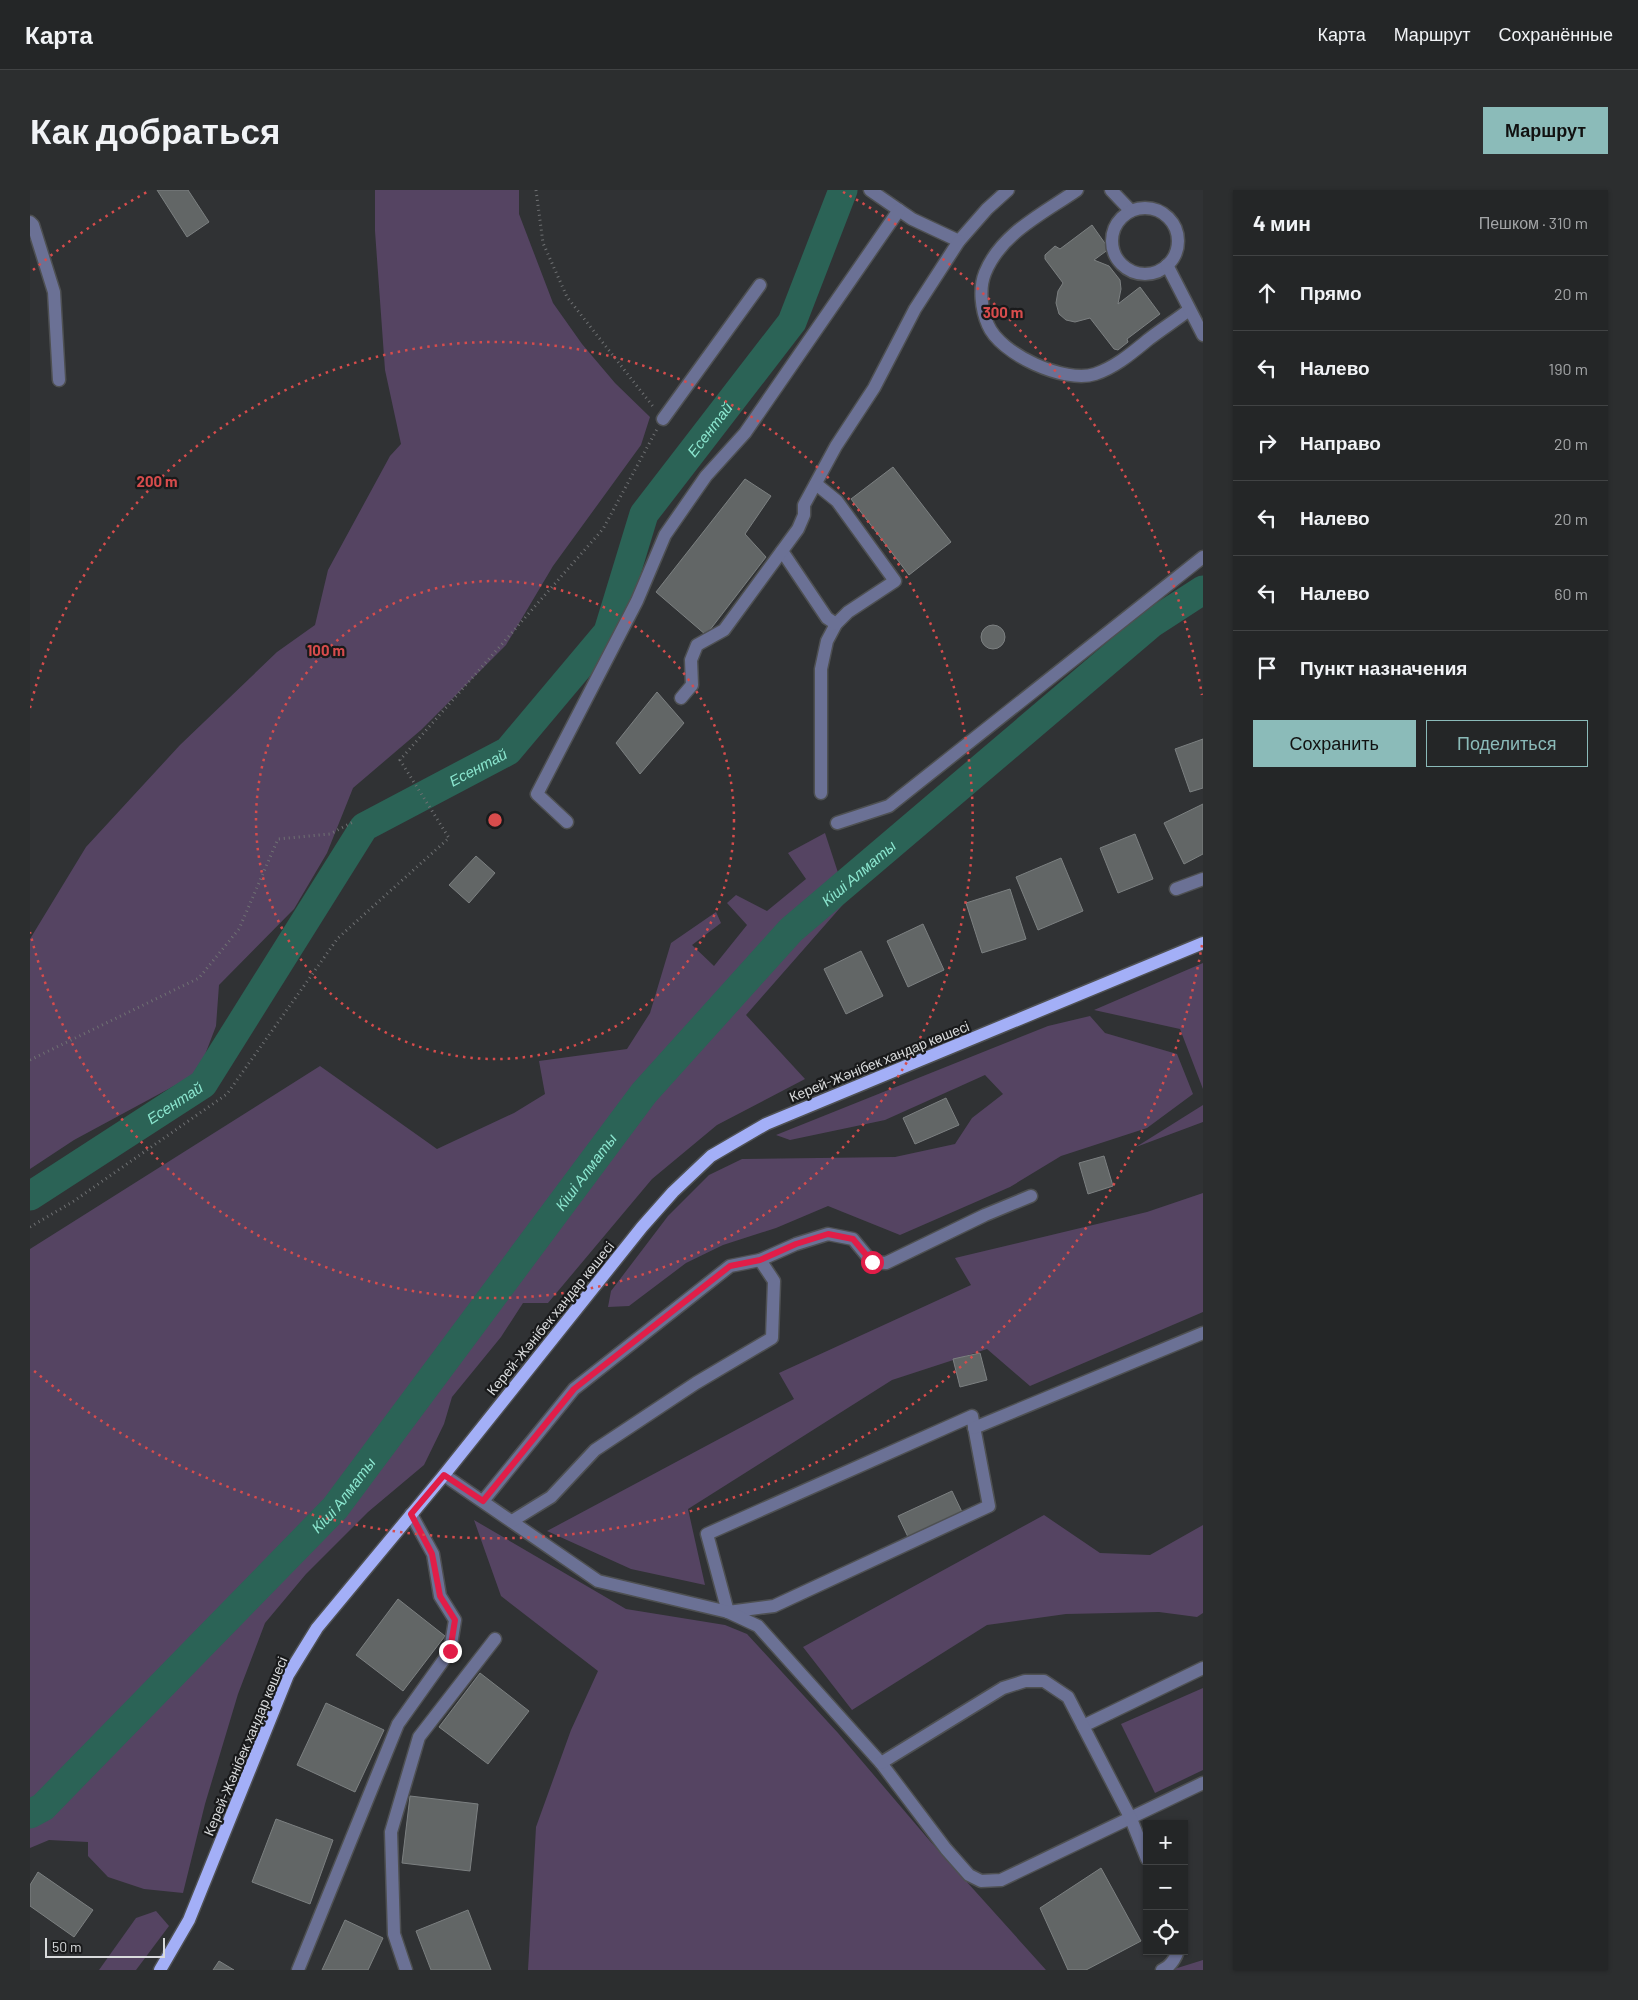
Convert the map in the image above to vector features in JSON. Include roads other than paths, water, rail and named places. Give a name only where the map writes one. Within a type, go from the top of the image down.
[{"type":"main road","name":"Керей-Жәнібек хандар көшесі","points":[[160,1970],[189,1920],[288,1675],[317,1628],[444,1475],[642,1227],[673,1192],[711,1156],[766,1124],[1203,943]]},
{"type":"street","points":[[871,190],[912,219],[959,241]]},
{"type":"street","points":[[681,698],[692,685],[691,660],[697,645],[724,630],[798,529],[804,515],[804,505],[836,446],[874,388],[915,309],[959,241],[987,209],[1008,190]]},
{"type":"street","points":[[1077,190],[1012,234],[985,273],[981,297],[988,326],[1009,350],[1036,365],[1064,375],[1094,375],[1120,362],[1189,310]]},
{"type":"street","points":[[1111,190],[1131,211]]},
{"type":"street","points":[[1141,208],[1156,210],[1169,218],[1174,227],[1177,247],[1167,265],[1157,271],[1141,273],[1125,267],[1117,259],[1112,243],[1115,226],[1122,217],[1131,211],[1141,208]]},
{"type":"street","points":[[567,822],[537,794],[637,601],[665,535],[706,476],[745,433],[899,210]]},
{"type":"street","points":[[30,222],[33,225],[54,292],[59,380]]},
{"type":"street","points":[[1167,265],[1203,335]]},
{"type":"street","points":[[662,419],[760,285]]},
{"type":"street","points":[[816,484],[837,501],[894,582],[848,612],[836,624],[827,641],[821,669],[821,793]]},
{"type":"street","points":[[782,552],[827,618],[836,624]]},
{"type":"street","points":[[837,823],[888,806],[1203,557]]},
{"type":"street","points":[[1176,889],[1203,879]]},
{"type":"street","points":[[483,1501],[574,1389],[730,1266],[760,1260],[796,1244],[828,1234],[853,1239],[872,1262],[886,1262],[985,1215],[1031,1196]]},
{"type":"street","points":[[512,1521],[551,1498],[595,1450],[696,1383],[772,1338],[774,1281],[760,1260]]},
{"type":"street","points":[[974,1428],[1203,1333]]},
{"type":"street","points":[[972,1416],[989,1506],[774,1606],[728,1612],[707,1534],[972,1416]]},
{"type":"street","points":[[444,1475],[598,1581],[728,1612],[758,1626],[881,1763],[946,1849],[969,1875],[982,1881],[1001,1880],[1203,1783]]},
{"type":"street","points":[[298,1970],[398,1724],[450,1651],[455,1620],[440,1596],[432,1554],[411,1514]]},
{"type":"street","points":[[406,1970],[394,1934],[391,1832],[419,1737],[495,1639]]},
{"type":"street","points":[[1083,1726],[1203,1668]]},
{"type":"street","points":[[881,1763],[1003,1688],[1025,1681],[1044,1681],[1068,1697],[1131,1819],[1143,1849]]},
{"type":"street","points":[[1162,1970],[1166,1969],[1176,1955]]},
{"type":"waterway","name":"Есентай","points":[[30,1196],[203,1084],[364,827],[508,751],[608,632],[644,514],[792,322],[843,190]]},
{"type":"waterway","name":"Кіші Алматы","points":[[30,1814],[43,1807],[335,1508],[644,1093],[791,930],[1152,623],[1203,590]]}]
